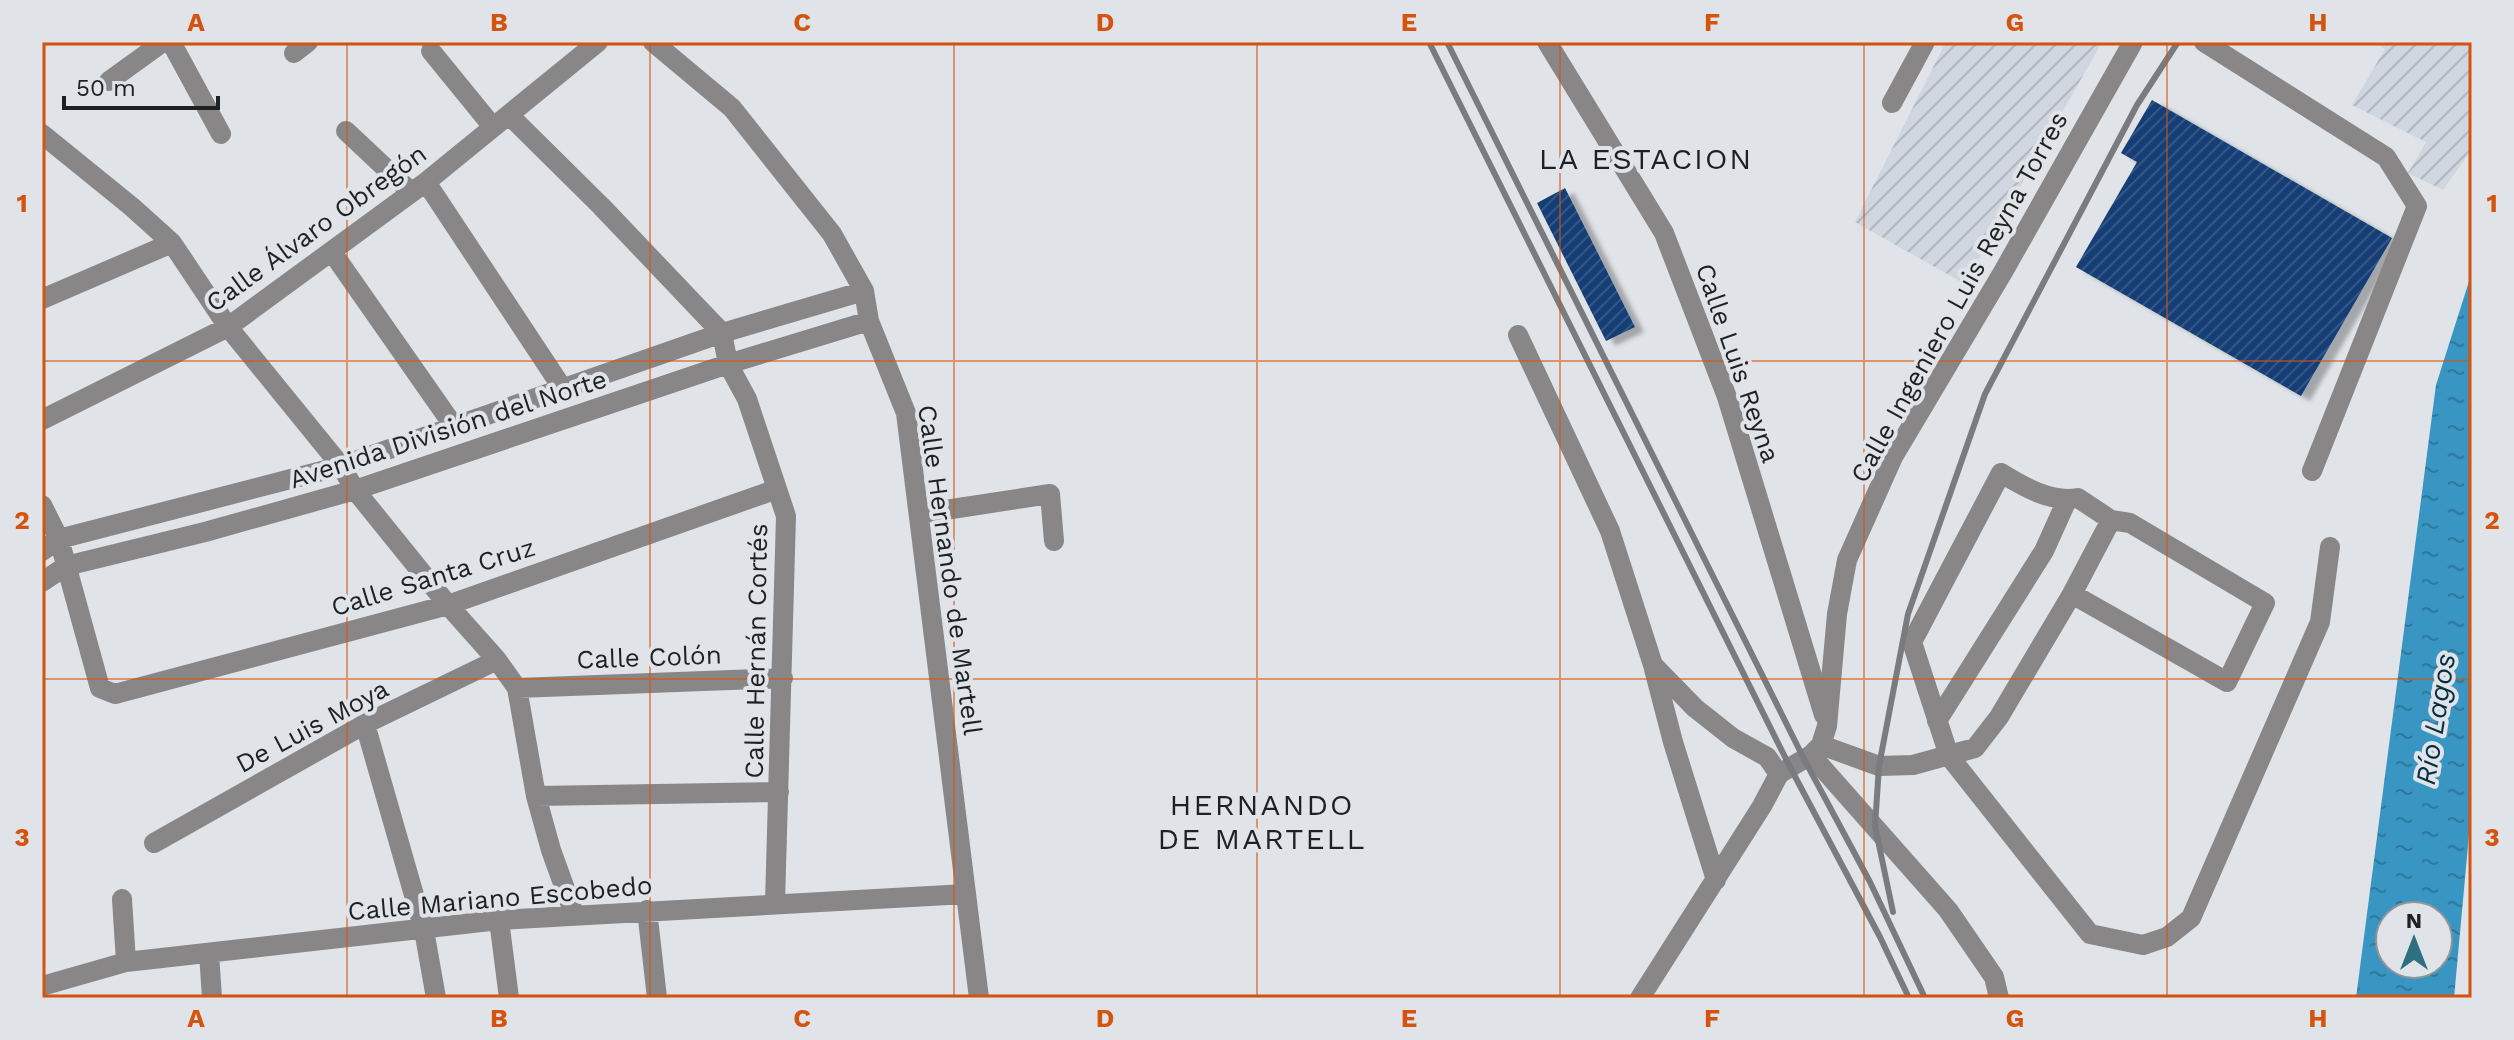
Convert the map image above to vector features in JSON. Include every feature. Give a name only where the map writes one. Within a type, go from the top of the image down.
[{"type":"street","points":[[109,81],[163,42]]},
{"type":"street","points":[[171,42],[221,134]]},
{"type":"street","name":"Calle Álvaro Obregón","points":[[42,420],[228,327],[419,187],[598,42]]},
{"type":"street","name":"Calle Hernando de Martell","points":[[653,42],[732,108],[832,234],[864,291],[869,321],[906,413],[979,998]]},
{"type":"street","name":"Calle Luis Reyna","points":[[1547,42],[1664,233],[1727,397],[1820,742],[1948,910],[1994,977],[1999,998]]},
{"type":"street","points":[[1892,103],[1925,42]]},
{"type":"street","name":"Calle Ingeniero Luis Reyna Torres","points":[[1820,742],[1847,560],[1893,457],[2003,272],[2133,42]]},
{"type":"street","points":[[2204,42],[2386,157],[2417,206],[2312,471]]},
{"type":"street","points":[[431,51],[501,121],[601,206],[722,333]]},
{"type":"street","points":[[346,131],[419,187],[563,389]]},
{"type":"street","points":[[42,134],[172,243],[228,327],[341,466],[355,490],[517,688],[536,796],[574,914]]},
{"type":"street","points":[[42,159],[61,150]]},
{"type":"street","points":[[42,299],[172,243]]},
{"type":"street","points":[[332,252],[453,425]]},
{"type":"street","name":"Avenida División del Norte","points":[[50,545],[341,466],[722,333],[864,291]]},
{"type":"street","name":"Avenida División del Norte","points":[[42,582],[66,566],[205,532],[355,490],[728,364],[869,321]]},
{"type":"street","name":"Calle Hernán Cortés","points":[[722,333],[728,364],[747,399],[786,516],[775,903]]},
{"type":"street","points":[[1518,335],[1610,531],[1716,880]]},
{"type":"street","points":[[2072,594],[2227,682],[2265,603],[2130,523],[2111,520],[2078,498],[2067,500],[2027,489],[2001,473],[1912,642],[1949,756],[2090,934],[2143,945],[2167,937],[2191,918],[2320,622],[2330,547]]},
{"type":"street","name":"Calle Santa Cruz","points":[[66,566],[100,688],[115,694],[448,605],[777,489]]},
{"type":"street","points":[[919,514],[1050,494],[1054,541]]},
{"type":"street","points":[[1937,721],[2044,551],[2067,500]]},
{"type":"street","points":[[42,505],[50,545],[66,566]]},
{"type":"street","points":[[1640,998],[1762,806],[1779,774],[1820,742],[1879,766],[1913,765],[1975,748],[1999,717],[2072,594],[2111,520]]},
{"type":"street","name":"De Luis Moya","points":[[154,843],[365,724],[497,660]]},
{"type":"street","points":[[1653,665],[1695,708],[1733,738],[1767,757],[1779,774]]},
{"type":"street","name":"Calle Colón","points":[[517,688],[783,678]]},
{"type":"street","points":[[365,724],[424,930],[436,998]]},
{"type":"street","points":[[536,796],[779,792]]},
{"type":"street","name":"Calle Mariano Escobedo","points":[[45,990],[126,962],[499,920],[966,894]]},
{"type":"street","points":[[122,899],[126,962]]},
{"type":"street","points":[[647,910],[657,998]]},
{"type":"street","points":[[499,920],[509,998]]},
{"type":"street","points":[[209,953],[212,998]]},
{"type":"shaded area","points":[[1946,42],[2102,42],[1965,284],[1855,222]]},
{"type":"shaded area","points":[[2373,42],[2472,42],[2472,149],[2443,190],[2408,173],[2426,142],[2352,105],[2385,49]]},
{"type":"water","name":"Río Lagos","points":[[2472,272],[2472,802],[2454,998],[2356,998],[2436,385]]},
{"type":"building","points":[[2152,100],[2392,238],[2301,396],[2076,267],[2137,162],[2121,153]]},
{"type":"building","points":[[1565,188],[1635,327],[1606,341],[1537,203]]},
{"type":"railway","points":[[1429,42],[1790,767],[1909,998]]},
{"type":"railway","points":[[1447,42],[1804,759],[1870,882],[1925,998]]},
{"type":"railway","points":[[1893,912],[1875,826],[1879,766],[1908,614],[1985,394],[2137,105],[2178,42]]},
{"type":"district","name":"LA ESTACION","points":[[1646,159]]},
{"type":"district","name":"HERNANDO DE MARTELL","points":[[1262,822]]}]
